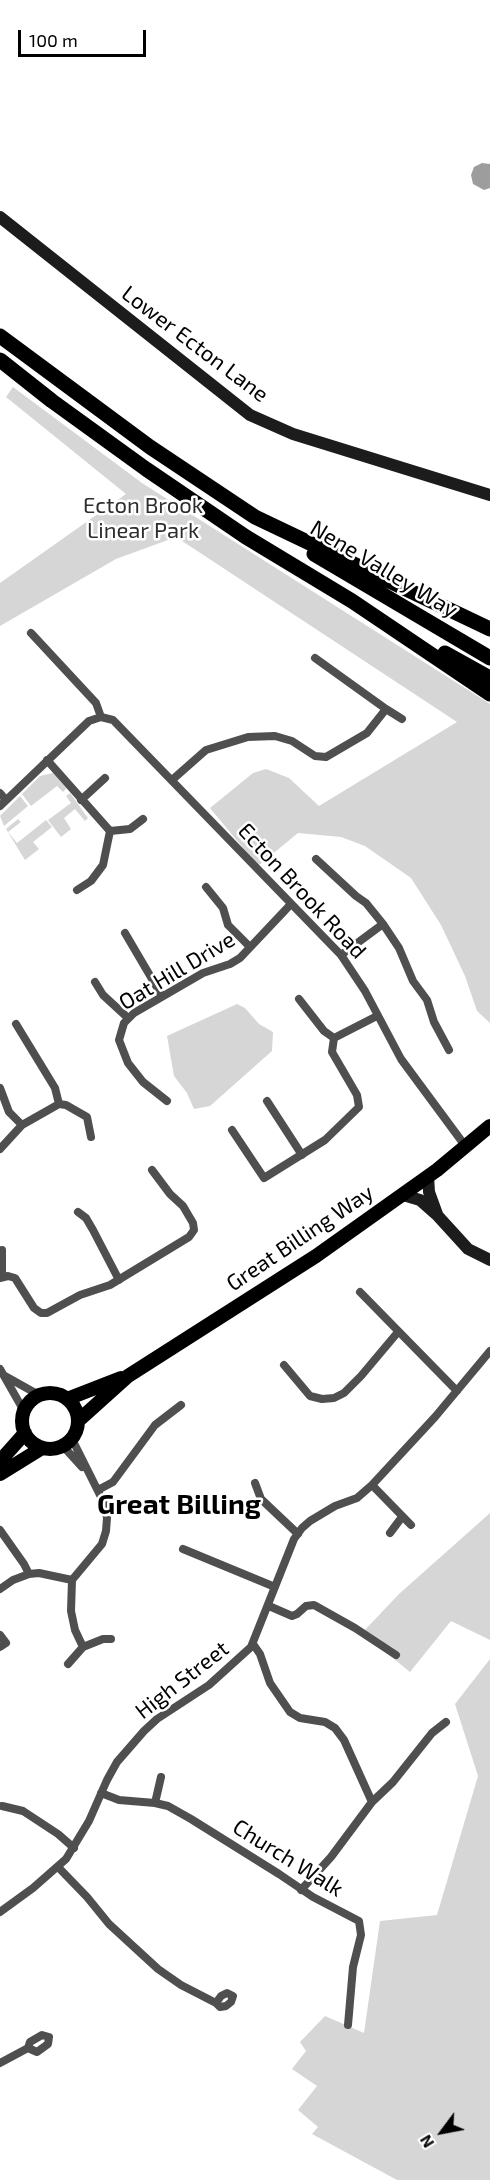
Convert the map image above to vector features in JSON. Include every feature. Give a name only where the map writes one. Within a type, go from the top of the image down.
[{"type":"highway","points":[[0,336],[150,447],[255,517],[490,629]]},
{"type":"highway","points":[[0,360],[146,469],[246,537],[352,601],[490,694]]},
{"type":"highway","name":"Nene Valley Way","points":[[255,517],[490,658]]},
{"type":"highway","name":"Nene Valley Way","points":[[352,601],[490,678]]},
{"type":"main road","name":"Great Billing Way","points":[[78,1421],[128,1376],[316,1256],[403,1195],[490,1126]]},
{"type":"main road","name":"Great Billing Way","points":[[67,1399],[128,1376]]},
{"type":"main road","points":[[54,1393],[67,1399],[77,1413],[77,1431],[67,1443],[56,1449],[35,1445],[25,1432],[22,1418],[24,1411],[27,1405],[39,1395],[54,1393]]},
{"type":"main road","points":[[0,1461],[25,1432]]},
{"type":"main road","points":[[0,1474],[42,1448]]},
{"type":"street","name":"Lower Ecton Lane","points":[[0,218],[250,415],[293,434],[490,495]]},
{"type":"street","name":"Ecton Brook Road","points":[[31,633],[96,704],[101,717],[113,720],[341,955],[365,991],[409,1071],[466,1147]]},
{"type":"street","points":[[315,658],[402,719]]},
{"type":"street","points":[[172,780],[206,750],[260,736],[275,736],[292,741],[315,756],[329,756],[367,733],[386,709]]},
{"type":"street","points":[[2,799],[47,760],[78,729],[89,721],[101,717]]},
{"type":"street","points":[[47,760],[110,831]]},
{"type":"street","points":[[81,800],[105,778]]},
{"type":"street","points":[[110,831],[130,828],[143,819]]},
{"type":"street","points":[[78,890],[91,881],[103,865],[110,831]]},
{"type":"street","points":[[316,859],[366,903],[399,948],[413,981],[427,1000],[434,1022],[449,1050]]},
{"type":"street","points":[[206,887],[223,908],[228,925],[250,948]]},
{"type":"street","name":"Oat Hill Drive","points":[[167,1101],[143,1082],[128,1063],[119,1040],[121,1028],[128,1018],[162,996],[203,973],[230,964],[250,948],[291,904]]},
{"type":"street","points":[[341,955],[382,924]]},
{"type":"street","points":[[125,933],[162,996]]},
{"type":"street","points":[[95,982],[103,995],[128,1018]]},
{"type":"street","points":[[300,999],[324,1031],[334,1038]]},
{"type":"street","points":[[334,1038],[378,1016]]},
{"type":"street","points":[[16,1024],[55,1089],[59,1104]]},
{"type":"street","points":[[232,1130],[264,1178],[325,1140],[359,1107],[357,1095],[332,1052],[334,1038]]},
{"type":"street","points":[[0,1088],[9,1112],[21,1125]]},
{"type":"street","points":[[267,1101],[302,1155]]},
{"type":"street","points":[[0,1149],[21,1125],[59,1104],[66,1105],[87,1117],[91,1137]]},
{"type":"street","points":[[2,1250],[1,1278],[9,1276],[15,1278],[34,1308],[45,1313],[80,1295],[110,1285],[189,1238],[193,1233],[193,1223],[183,1206],[170,1194],[152,1170]]},
{"type":"street","points":[[428,1176],[429,1192],[437,1215]]},
{"type":"street","points":[[403,1195],[420,1200],[468,1249],[490,1260]]},
{"type":"street","points":[[78,1212],[86,1218],[119,1280]]},
{"type":"street","points":[[360,1292],[457,1391]]},
{"type":"street","points":[[284,1365],[310,1395],[322,1399],[334,1398],[344,1393],[361,1376],[398,1332]]},
{"type":"street","name":"High Street","points":[[0,1912],[58,1867],[74,1848],[117,1762],[144,1731],[157,1719],[208,1685],[253,1644],[298,1534],[310,1521],[334,1506],[357,1498],[372,1485],[490,1351]]},
{"type":"street","points":[[2,1372],[39,1395]]},
{"type":"street","points":[[2,1372],[24,1411]]},
{"type":"street","points":[[98,1490],[113,1482],[155,1425],[181,1405]]},
{"type":"street","points":[[67,1443],[98,1490],[106,1510],[106,1531],[98,1550],[72,1580],[71,1611],[75,1630],[83,1647]]},
{"type":"street","points":[[255,1483],[261,1498],[298,1534]]},
{"type":"street","points":[[372,1485],[411,1525]]},
{"type":"street","points":[[390,1533],[402,1517]]},
{"type":"street","points":[[0,1530],[24,1564],[28,1574]]},
{"type":"street","points":[[183,1549],[275,1587]]},
{"type":"street","points":[[0,1589],[28,1574],[39,1573],[72,1580]]},
{"type":"street","points":[[269,1606],[292,1616],[306,1606],[314,1605],[396,1655]]},
{"type":"street","points":[[0,1635],[6,1643],[0,1647]]},
{"type":"street","points":[[68,1664],[83,1647],[103,1639],[111,1639]]},
{"type":"street","points":[[253,1644],[260,1654],[274,1689],[290,1712],[300,1718],[325,1722],[335,1728],[357,1765],[372,1802]]},
{"type":"street","points":[[302,1890],[331,1857],[372,1802],[393,1782],[432,1733],[446,1722]]},
{"type":"street","points":[[155,1803],[160,1777]]},
{"type":"street","name":"Church Walk","points":[[101,1793],[118,1800],[168,1806],[302,1890],[358,1921],[361,1935],[353,1967],[348,2025]]},
{"type":"street","points":[[2,1806],[23,1811],[58,1834],[74,1848]]},
{"type":"street","points":[[58,1867],[130,1945],[181,1985],[216,2003]]},
{"type":"street","points":[[0,2063],[28,2048]]},
{"type":"green space","name":"Ecton Brook Linear Park","points":[[13,387],[142,483],[490,704],[490,1023],[477,1011],[465,976],[441,925],[411,878],[365,846],[341,837],[298,833],[258,866],[210,808],[253,773],[266,769],[289,778],[319,806],[457,722],[176,537],[116,559],[0,626],[0,583],[126,494],[6,397]]},
{"type":"green space","points":[[53,773],[66,788],[65,790],[63,792],[57,786],[31,806],[22,794],[40,776]]},
{"type":"green space","points":[[70,793],[88,818],[85,821],[75,809],[64,818],[71,829],[61,837],[48,820],[71,803],[66,796]]},
{"type":"green space","points":[[20,796],[28,806],[4,826],[0,816]]},
{"type":"green space","points":[[18,819],[21,822],[8,832],[17,843],[46,820],[52,827],[33,842],[39,849],[25,860],[6,829]]},
{"type":"green space","points":[[237,1004],[245,1008],[259,1024],[273,1032],[272,1051],[210,1106],[194,1109],[187,1093],[174,1076],[167,1036]]},
{"type":"green space","points":[[490,1513],[490,1640],[451,1621],[410,1672],[362,1633],[399,1594]]},
{"type":"green space","points":[[490,1659],[490,2180],[397,2180],[312,2134],[318,2127],[298,2110],[317,2086],[292,2069],[306,2051],[300,2042],[325,2016],[364,2033],[380,1921],[437,1915],[478,1776],[455,1704]]},
{"type":"shaded area","points":[[482,163],[490,164],[490,188],[484,190],[473,184],[471,175],[474,167]]},
{"type":"district","name":"Great Billing","points":[[179,1505]]}]
